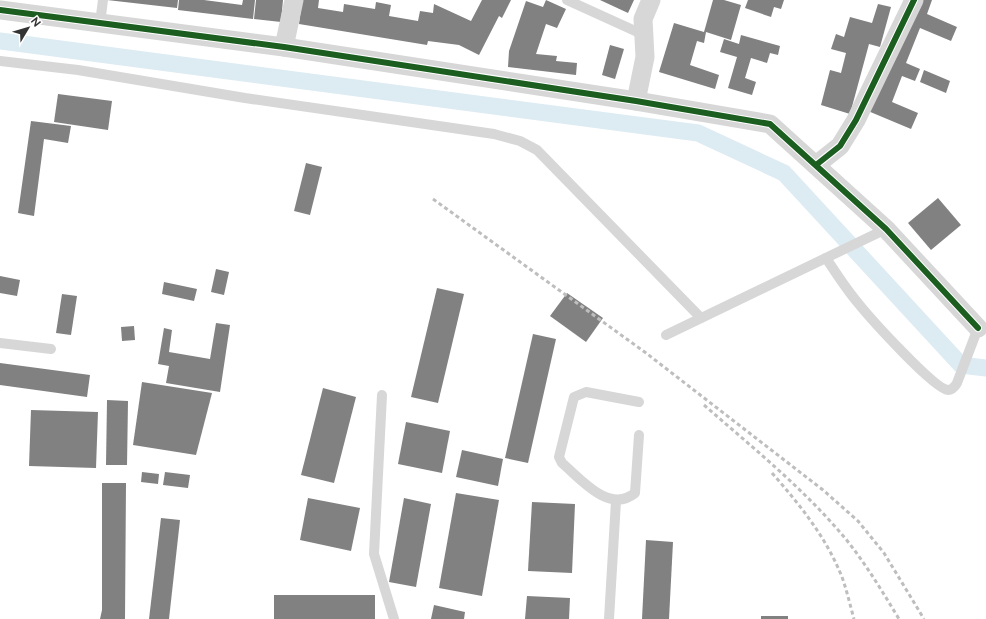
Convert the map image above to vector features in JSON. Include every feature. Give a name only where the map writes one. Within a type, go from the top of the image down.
[{"type":"street","points":[[284,47],[294,0]]},
{"type":"street","points":[[636,101],[645,56],[643,19],[651,0]]},
{"type":"street","points":[[816,165],[840,146],[856,120],[914,0]]},
{"type":"street","points":[[0,10],[284,47],[636,101],[770,124],[885,229],[977,330]]},
{"type":"lane","points":[[100,23],[103,0]]},
{"type":"lane","points":[[567,0],[644,35]]},
{"type":"lane","points":[[0,61],[78,70],[245,98],[494,134],[520,142],[537,150],[701,318]]},
{"type":"lane","points":[[666,335],[885,229]]},
{"type":"lane","points":[[826,258],[858,303],[920,370],[940,387],[949,390],[953,389],[957,383],[977,330]]},
{"type":"lane","points":[[0,343],[51,349]]},
{"type":"lane","points":[[639,402],[586,392],[574,397],[559,457],[562,463],[602,496],[616,501],[628,499],[635,493],[639,435]]},
{"type":"lane","points":[[382,395],[374,554],[394,619]]},
{"type":"lane","points":[[609,619],[616,501]]},
{"type":"building","points":[[107,0],[178,0],[177,8]]},
{"type":"building","points":[[179,0],[204,0],[242,5],[243,0],[255,0],[253,19],[178,10]]},
{"type":"building","points":[[256,0],[283,0],[281,22],[254,19]]},
{"type":"building","points":[[302,0],[319,0],[318,8],[343,12],[344,4],[375,9],[376,2],[391,5],[389,16],[418,21],[420,11],[433,13],[434,4],[471,21],[482,0],[511,0],[502,18],[499,16],[479,55],[459,45],[428,41],[427,45],[299,24]]},
{"type":"building","points":[[546,0],[566,9],[557,28],[546,24],[536,54],[557,56],[556,61],[577,63],[576,75],[508,67],[509,51],[526,1],[543,7]]},
{"type":"building","points":[[600,0],[634,0],[628,13]]},
{"type":"building","points":[[713,0],[724,0],[741,5],[731,40],[706,32],[704,43],[697,41],[690,65],[719,75],[715,89],[659,72],[674,23],[704,32]]},
{"type":"building","points":[[748,0],[784,0],[781,9],[774,7],[771,17],[745,8]]},
{"type":"building","points":[[918,0],[932,0],[927,14],[957,27],[951,41],[920,28],[906,63],[920,69],[915,81],[902,76],[892,102],[918,113],[911,129],[868,111]]},
{"type":"building","points":[[878,4],[891,7],[880,47],[869,44],[850,114],[821,105],[830,70],[841,73],[846,53],[831,49],[836,34],[844,37],[850,17],[872,23]]},
{"type":"building","points":[[741,35],[780,46],[778,55],[770,53],[767,63],[751,58],[745,78],[756,82],[752,95],[728,88],[737,57],[720,52],[724,39],[739,44]]},
{"type":"building","points":[[610,45],[624,49],[615,79],[602,75]]},
{"type":"building","points":[[924,70],[950,81],[946,93],[920,82]]},
{"type":"building","points":[[58,94],[112,101],[108,130],[54,122]]},
{"type":"building","points":[[31,121],[71,126],[68,143],[44,139],[34,216],[18,213]]},
{"type":"building","points":[[306,163],[322,167],[310,215],[294,211]]},
{"type":"building","points":[[938,198],[961,225],[931,250],[908,223]]},
{"type":"building","points":[[216,269],[229,272],[224,295],[211,292]]},
{"type":"building","points":[[0,276],[20,280],[17,296],[0,293]]},
{"type":"building","points":[[164,282],[197,289],[194,301],[162,294]]},
{"type":"building","points":[[437,288],[464,294],[438,403],[411,397]]},
{"type":"building","points":[[567,293],[603,318],[586,342],[550,316]]},
{"type":"building","points":[[62,294],[77,296],[71,335],[56,333]]},
{"type":"building","points":[[216,323],[230,325],[220,392],[166,383],[169,366],[158,364],[164,328],[172,330],[169,352],[210,359]]},
{"type":"building","points":[[134,326],[135,340],[122,341],[121,327]]},
{"type":"building","points":[[533,334],[556,339],[528,463],[505,458]]},
{"type":"building","points":[[0,363],[90,375],[87,397],[0,385]]},
{"type":"building","points":[[142,382],[212,393],[196,455],[133,445]]},
{"type":"building","points":[[323,388],[356,397],[334,483],[301,475]]},
{"type":"building","points":[[107,400],[128,401],[127,465],[106,465]]},
{"type":"building","points":[[31,410],[98,412],[96,468],[29,466]]},
{"type":"building","points":[[406,422],[450,431],[442,473],[398,464]]},
{"type":"building","points":[[462,450],[503,459],[498,486],[456,477]]},
{"type":"building","points":[[142,472],[159,474],[158,484],[141,482]]},
{"type":"building","points":[[165,472],[190,475],[188,488],[163,485]]},
{"type":"building","points":[[102,483],[126,483],[125,619],[100,619],[102,610]]},
{"type":"building","points":[[456,493],[499,500],[482,596],[439,588]]},
{"type":"building","points":[[308,498],[360,508],[351,551],[300,540]]},
{"type":"building","points":[[404,498],[431,504],[416,587],[389,582]]},
{"type":"building","points":[[532,502],[575,504],[572,573],[528,571]]},
{"type":"building","points":[[161,518],[180,520],[169,619],[149,619]]},
{"type":"building","points":[[646,540],[673,542],[669,619],[642,619]]},
{"type":"building","points":[[274,595],[375,595],[375,619],[274,619]]},
{"type":"building","points":[[527,596],[570,598],[569,619],[525,619]]},
{"type":"building","points":[[434,605],[465,612],[464,619],[431,619]]},
{"type":"building","points":[[761,616],[788,616],[788,619],[761,619]]},
{"type":"waterway","points":[[0,41],[698,133],[784,173],[961,365],[986,368]]},
{"type":"railway","points":[[433,199],[646,353],[823,490],[858,521],[884,553],[924,619]]},
{"type":"railway","points":[[704,405],[795,485],[829,520],[860,558],[899,619]]},
{"type":"railway","points":[[772,473],[812,522],[836,562],[842,577],[854,619]]},
{"type":"cycle path","points":[[816,165],[840,146],[856,120],[914,0]]},
{"type":"cycle path","points":[[0,10],[284,47],[636,101],[770,124],[886,229],[978,328]]}]
